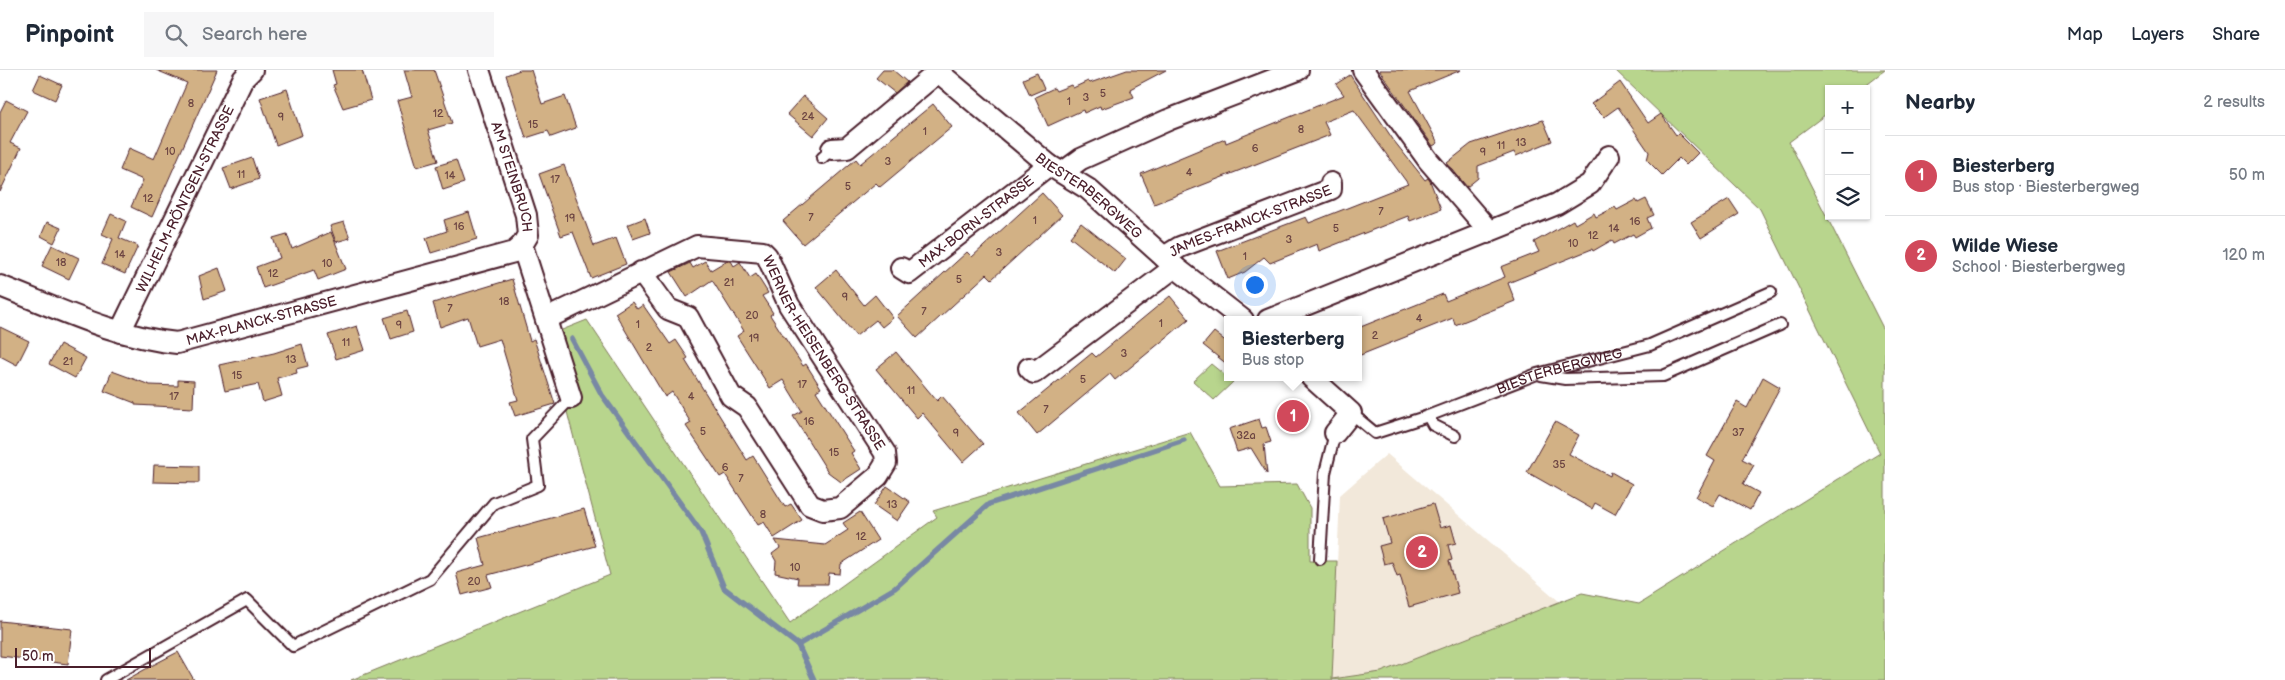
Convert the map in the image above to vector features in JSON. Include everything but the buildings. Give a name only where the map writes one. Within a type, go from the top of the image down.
[{"type":"street","name":"WILHELM-RÖNTGEN-STRASSE","points":[[120,332],[243,78],[252,70]]},
{"type":"street","name":"AM STEINBRUCH","points":[[479,70],[526,215],[528,236],[522,245],[571,398]]},
{"type":"street","points":[[1056,169],[1263,78],[1298,70]]},
{"type":"street","points":[[1363,70],[1417,146],[1482,224],[1487,233]]},
{"type":"street","points":[[827,154],[847,148],[937,71]]},
{"type":"street","name":"BIESTERBERGWEG","points":[[937,71],[1056,169],[1088,189],[1169,262],[1237,316]]},
{"type":"street","points":[[1278,316],[1487,233],[1575,195],[1590,184],[1609,156]]},
{"type":"street","name":"MAX-BORN-STRASSE","points":[[901,268],[908,273],[1056,169]]},
{"type":"street","name":"JAMES-FRANCK-STRASSE","points":[[1169,262],[1180,247],[1331,189],[1331,183]]},
{"type":"street","name":"MAX-PLANCK-STRASSE","points":[[0,286],[120,332],[147,340],[176,342],[514,252],[522,245]]},
{"type":"street","name":"WERNER-HEISENBERG-STRASSE","points":[[546,319],[642,272],[697,246],[755,251],[767,256],[789,305],[885,453],[886,463],[878,476],[840,508],[823,510],[810,505],[748,407],[731,396],[688,317],[668,309],[642,272]]},
{"type":"street","points":[[1029,368],[1034,373],[1169,262]]},
{"type":"street","name":"BIESTERBERGWEG","points":[[1316,381],[1352,413]]},
{"type":"street","points":[[1335,433],[1352,413]]},
{"type":"lane","name":"BIESTERBERGWEG","points":[[1352,413],[1375,432],[1428,416],[1538,374],[1650,345],[1771,292]]},
{"type":"lane","points":[[1538,374],[1565,379],[1662,376],[1780,325]]},
{"type":"lane","points":[[106,680],[247,600],[293,646],[430,579],[494,503],[538,486],[532,439],[571,398]]},
{"type":"lane","points":[[1428,416],[1433,425],[1455,436]]},
{"type":"lane","points":[[1320,559],[1325,473],[1335,433]]},
{"type":"shaded area","points":[[1387,454],[1560,602],[1381,672],[1332,679],[1340,495]]},
{"type":"green space","points":[[1615,70],[1885,70],[1865,85],[1825,85],[1825,115],[1789,142],[1825,213],[1825,220],[1828,220],[1885,332],[1885,680],[351,680],[610,575],[547,336],[587,320],[790,623],[937,517],[933,511],[1190,432],[1220,486],[1297,484],[1310,508],[1310,561],[1337,561],[1332,679],[1381,672],[1582,593],[1639,604],[1880,453],[1760,209]]},
{"type":"green space","points":[[1211,364],[1224,375],[1224,381],[1233,382],[1214,400],[1193,381]]},
{"type":"waterway","points":[[572,339],[602,395],[701,532],[724,588],[798,645],[814,680]]},
{"type":"waterway","points":[[798,645],[895,588],[989,504],[1184,440]]},
{"type":"place","name":"Biesterberg","points":[[1293,416]]},
{"type":"place","name":"Wilde Wiese","points":[[1422,552]]}]
